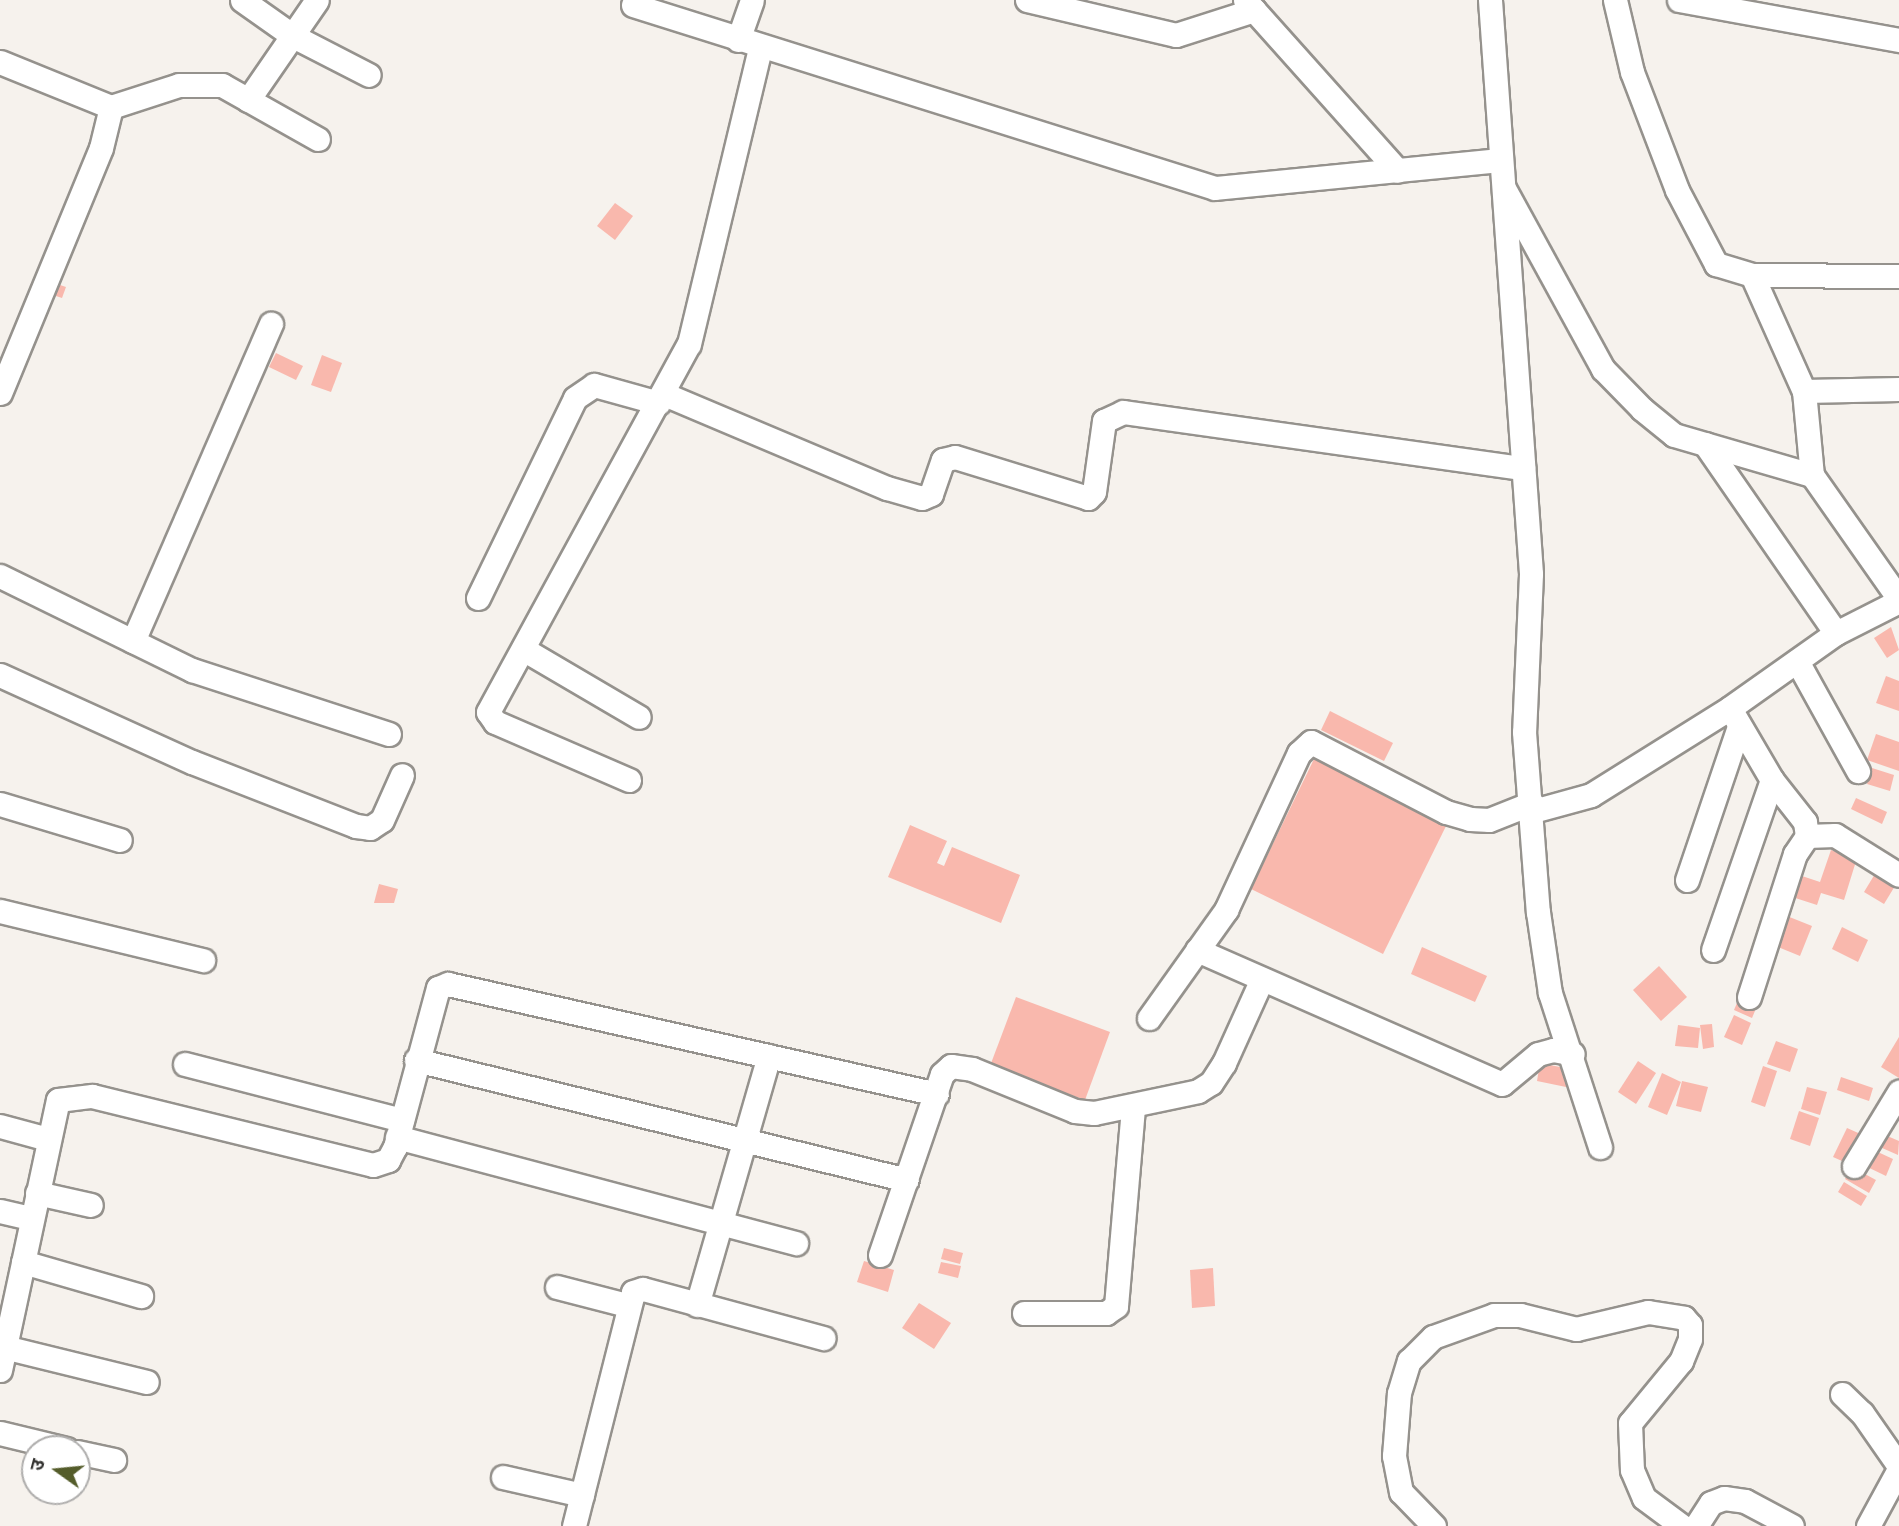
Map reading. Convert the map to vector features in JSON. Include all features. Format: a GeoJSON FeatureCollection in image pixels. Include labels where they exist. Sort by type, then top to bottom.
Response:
{"type":"FeatureCollection","features":[{"type":"Feature","properties":{"kind":"street"},"geometry":{"type":"LineString","coordinates":[[242,0],[293,36],[369,75]]}},
{"type":"Feature","properties":{"kind":"street"},"geometry":{"type":"LineString","coordinates":[[248,100],[317,0]]}},
{"type":"Feature","properties":{"kind":"street"},"geometry":{"type":"LineString","coordinates":[[738,40],[752,0]]}},
{"type":"Feature","properties":{"kind":"street"},"geometry":{"type":"LineString","coordinates":[[1027,0],[1176,35],[1249,5],[1398,171]]}},
{"type":"Feature","properties":{"kind":"street"},"geometry":{"type":"LineString","coordinates":[[1490,0],[1499,172],[1531,574],[1524,732],[1532,807],[1538,912],[1550,993],[1573,1054],[1600,1147]]}},
{"type":"Feature","properties":{"kind":"street"},"geometry":{"type":"LineString","coordinates":[[1615,0],[1632,72],[1678,190],[1716,264],[1752,275],[1899,276]]}},
{"type":"Feature","properties":{"kind":"street"},"geometry":{"type":"LineString","coordinates":[[1679,0],[1899,40]]}},
{"type":"Feature","properties":{"kind":"street"},"geometry":{"type":"LineString","coordinates":[[633,5],[760,48],[1215,188],[1398,171],[1499,172]]}},
{"type":"Feature","properties":{"kind":"street"},"geometry":{"type":"LineString","coordinates":[[629,780],[490,719],[488,712],[662,399],[696,324],[760,48]]}},
{"type":"Feature","properties":{"kind":"street"},"geometry":{"type":"LineString","coordinates":[[0,62],[111,107],[199,82],[222,85],[318,139]]}},
{"type":"Feature","properties":{"kind":"street"},"geometry":{"type":"LineString","coordinates":[[0,393],[101,148],[111,107]]}},
{"type":"Feature","properties":{"kind":"street"},"geometry":{"type":"LineString","coordinates":[[1499,172],[1603,369],[1674,435],[1812,475]]}},
{"type":"Feature","properties":{"kind":"street"},"geometry":{"type":"LineString","coordinates":[[1149,1018],[1226,910],[1299,753],[1311,743],[1446,812],[1470,819],[1489,820],[1532,807],[1591,795],[1735,717],[1797,661],[1836,633],[1899,600],[1812,475],[1804,391],[1752,275]]}},
{"type":"Feature","properties":{"kind":"street"},"geometry":{"type":"LineString","coordinates":[[133,641],[271,324]]}},
{"type":"Feature","properties":{"kind":"street"},"geometry":{"type":"LineString","coordinates":[[478,598],[575,398],[594,385],[662,399],[887,488],[922,498],[931,494],[943,460],[955,457],[1088,498],[1094,492],[1104,421],[1123,412],[1523,468]]}},
{"type":"Feature","properties":{"kind":"street"},"geometry":{"type":"LineString","coordinates":[[1804,391],[1899,389]]}},
{"type":"Feature","properties":{"kind":"street"},"geometry":{"type":"LineString","coordinates":[[1705,444],[1836,633]]}},
{"type":"Feature","properties":{"kind":"street"},"geometry":{"type":"LineString","coordinates":[[0,576],[192,670],[389,734]]}},
{"type":"Feature","properties":{"kind":"street"},"geometry":{"type":"LineString","coordinates":[[523,649],[639,717]]}},
{"type":"Feature","properties":{"kind":"street"},"geometry":{"type":"LineString","coordinates":[[1797,661],[1858,771]]}},
{"type":"Feature","properties":{"kind":"street"},"geometry":{"type":"LineString","coordinates":[[0,675],[191,762],[356,826],[370,828],[382,820],[402,775]]}},
{"type":"Feature","properties":{"kind":"street"},"geometry":{"type":"LineString","coordinates":[[1735,717],[1772,780],[1805,822],[1807,836],[1795,854],[1749,997]]}},
{"type":"Feature","properties":{"kind":"street"},"geometry":{"type":"LineString","coordinates":[[1687,880],[1735,717]]}},
{"type":"Feature","properties":{"kind":"street"},"geometry":{"type":"LineString","coordinates":[[1713,950],[1772,780]]}},
{"type":"Feature","properties":{"kind":"street"},"geometry":{"type":"LineString","coordinates":[[0,804],[120,840]]}},
{"type":"Feature","properties":{"kind":"street"},"geometry":{"type":"LineString","coordinates":[[1807,836],[1835,835],[1899,875]]}},
{"type":"Feature","properties":{"kind":"street"},"geometry":{"type":"LineString","coordinates":[[0,911],[203,960]]}},
{"type":"Feature","properties":{"kind":"street"},"geometry":{"type":"LineString","coordinates":[[1197,950],[1502,1084],[1538,1054],[1573,1054]]}},
{"type":"Feature","properties":{"kind":"street"},"geometry":{"type":"LineString","coordinates":[[880,1255],[942,1074],[951,1066],[972,1069],[1075,1111],[1109,1114],[1198,1091],[1211,1083],[1262,979]]}},
{"type":"Feature","properties":{"kind":"street"},"geometry":{"type":"LineString","coordinates":[[0,1370],[14,1273],[32,1219],[58,1100],[74,1095],[373,1165],[388,1160],[438,988],[448,984],[937,1094]]}},
{"type":"Feature","properties":{"kind":"street"},"geometry":{"type":"LineString","coordinates":[[697,1305],[769,1056]]}},
{"type":"Feature","properties":{"kind":"street"},"geometry":{"type":"LineString","coordinates":[[416,1060],[907,1180]]}},
{"type":"Feature","properties":{"kind":"street"},"geometry":{"type":"LineString","coordinates":[[185,1064],[720,1223],[796,1243]]}},
{"type":"Feature","properties":{"kind":"street"},"geometry":{"type":"LineString","coordinates":[[1854,1166],[1899,1092]]}},
{"type":"Feature","properties":{"kind":"street"},"geometry":{"type":"LineString","coordinates":[[1024,1313],[1106,1313],[1116,1306],[1133,1108]]}},
{"type":"Feature","properties":{"kind":"street"},"geometry":{"type":"LineString","coordinates":[[0,1126],[48,1139]]}},
{"type":"Feature","properties":{"kind":"street"},"geometry":{"type":"LineString","coordinates":[[37,1193],[91,1205]]}},
{"type":"Feature","properties":{"kind":"street"},"geometry":{"type":"LineString","coordinates":[[0,1211],[32,1219]]}},
{"type":"Feature","properties":{"kind":"street"},"geometry":{"type":"LineString","coordinates":[[14,1273],[141,1296]]}},
{"type":"Feature","properties":{"kind":"street"},"geometry":{"type":"LineString","coordinates":[[557,1287],[627,1305]]}},
{"type":"Feature","properties":{"kind":"street"},"geometry":{"type":"LineString","coordinates":[[574,1526],[627,1305],[634,1292],[643,1289],[824,1339]]}},
{"type":"Feature","properties":{"kind":"street"},"geometry":{"type":"LineString","coordinates":[[1434,1526],[1401,1492],[1394,1456],[1399,1393],[1409,1361],[1433,1337],[1494,1315],[1520,1315],[1576,1329],[1648,1312],[1684,1318],[1690,1325],[1690,1339],[1681,1361],[1630,1423],[1632,1470],[1644,1498],[1682,1526]]}},
{"type":"Feature","properties":{"kind":"street"},"geometry":{"type":"LineString","coordinates":[[3,1347],[147,1382]]}},
{"type":"Feature","properties":{"kind":"street"},"geometry":{"type":"LineString","coordinates":[[1842,1394],[1862,1413],[1899,1467],[1868,1526]]}},
{"type":"Feature","properties":{"kind":"street"},"geometry":{"type":"LineString","coordinates":[[0,1433],[21,1438]]}},
{"type":"Feature","properties":{"kind":"street"},"geometry":{"type":"LineString","coordinates":[[91,1455],[114,1461]]}},
{"type":"Feature","properties":{"kind":"street"},"geometry":{"type":"LineString","coordinates":[[503,1477],[582,1495]]}},
{"type":"Feature","properties":{"kind":"street"},"geometry":{"type":"LineString","coordinates":[[1696,1526],[1711,1503],[1724,1498],[1745,1501],[1792,1526]]}},
{"type":"Feature","properties":{"kind":"building"},"geometry":{"type":"Polygon","coordinates":[[[615,203],[633,216],[615,240],[597,226],[615,203]]]}},
{"type":"Feature","properties":{"kind":"building"},"geometry":{"type":"Polygon","coordinates":[[[57,284],[66,287],[62,298],[53,295],[57,284]]]}},
{"type":"Feature","properties":{"kind":"building"},"geometry":{"type":"Polygon","coordinates":[[[276,353],[303,366],[296,380],[269,367],[276,353]]]}},
{"type":"Feature","properties":{"kind":"building"},"geometry":{"type":"Polygon","coordinates":[[[322,355],[342,363],[331,392],[311,385],[322,355]]]}},
{"type":"Feature","properties":{"kind":"building"},"geometry":{"type":"Polygon","coordinates":[[[1891,627],[1899,650],[1887,658],[1874,638],[1891,627]]]}},
{"type":"Feature","properties":{"kind":"building"},"geometry":{"type":"Polygon","coordinates":[[[1886,676],[1899,681],[1899,711],[1876,703],[1886,676]]]}},
{"type":"Feature","properties":{"kind":"building"},"geometry":{"type":"Polygon","coordinates":[[[1330,711],[1393,743],[1384,761],[1321,730],[1330,711]]]}},
{"type":"Feature","properties":{"kind":"building"},"geometry":{"type":"Polygon","coordinates":[[[1876,734],[1899,742],[1899,771],[1867,760],[1876,734]]]}},
{"type":"Feature","properties":{"kind":"building"},"geometry":{"type":"Polygon","coordinates":[[[1315,757],[1448,822],[1383,954],[1251,889],[1315,757]]]}},
{"type":"Feature","properties":{"kind":"building"},"geometry":{"type":"Polygon","coordinates":[[[1872,768],[1894,775],[1890,791],[1867,784],[1872,768]]]}},
{"type":"Feature","properties":{"kind":"building"},"geometry":{"type":"Polygon","coordinates":[[[1856,798],[1887,812],[1882,824],[1851,809],[1856,798]]]}},
{"type":"Feature","properties":{"kind":"building"},"geometry":{"type":"Polygon","coordinates":[[[910,825],[947,841],[937,863],[944,866],[952,847],[1020,875],[1001,923],[888,877],[910,825]]]}},
{"type":"Feature","properties":{"kind":"building"},"geometry":{"type":"Polygon","coordinates":[[[1831,850],[1857,858],[1844,900],[1821,893],[1817,905],[1786,895],[1793,873],[1820,882],[1831,850]]]}},
{"type":"Feature","properties":{"kind":"building"},"geometry":{"type":"Polygon","coordinates":[[[1878,869],[1898,881],[1884,904],[1864,892],[1878,869]]]}},
{"type":"Feature","properties":{"kind":"building"},"geometry":{"type":"Polygon","coordinates":[[[379,884],[398,889],[394,903],[374,903],[379,884]]]}},
{"type":"Feature","properties":{"kind":"building"},"geometry":{"type":"Polygon","coordinates":[[[1782,914],[1812,926],[1800,956],[1771,944],[1782,914]]]}},
{"type":"Feature","properties":{"kind":"building"},"geometry":{"type":"Polygon","coordinates":[[[1842,927],[1868,940],[1858,962],[1832,949],[1842,927]]]}},
{"type":"Feature","properties":{"kind":"building"},"geometry":{"type":"Polygon","coordinates":[[[1422,947],[1487,976],[1475,1002],[1411,974],[1422,947]]]}},
{"type":"Feature","properties":{"kind":"building"},"geometry":{"type":"Polygon","coordinates":[[[1659,966],[1687,997],[1661,1021],[1633,990],[1659,966]]]}},
{"type":"Feature","properties":{"kind":"building"},"geometry":{"type":"Polygon","coordinates":[[[1016,997],[1110,1032],[1085,1100],[990,1066],[1016,997]]]}},
{"type":"Feature","properties":{"kind":"building"},"geometry":{"type":"Polygon","coordinates":[[[1739,998],[1757,1006],[1752,1018],[1734,1010],[1739,998]]]}},
{"type":"Feature","properties":{"kind":"building"},"geometry":{"type":"Polygon","coordinates":[[[1734,1015],[1751,1023],[1742,1045],[1724,1037],[1734,1015]]]}},
{"type":"Feature","properties":{"kind":"building"},"geometry":{"type":"Polygon","coordinates":[[[1712,1024],[1714,1047],[1703,1049],[1700,1025],[1712,1024]]]}},
{"type":"Feature","properties":{"kind":"building"},"geometry":{"type":"Polygon","coordinates":[[[1678,1025],[1700,1028],[1698,1048],[1675,1046],[1678,1025]]]}},
{"type":"Feature","properties":{"kind":"building"},"geometry":{"type":"Polygon","coordinates":[[[1899,1037],[1899,1078],[1881,1067],[1899,1037]]]}},
{"type":"Feature","properties":{"kind":"building"},"geometry":{"type":"Polygon","coordinates":[[[1776,1041],[1798,1049],[1790,1072],[1767,1064],[1776,1041]]]}},
{"type":"Feature","properties":{"kind":"building"},"geometry":{"type":"Polygon","coordinates":[[[1638,1061],[1656,1073],[1636,1104],[1618,1092],[1638,1061]]]}},
{"type":"Feature","properties":{"kind":"building"},"geometry":{"type":"Polygon","coordinates":[[[1540,1063],[1570,1069],[1566,1087],[1537,1081],[1540,1063]]]}},
{"type":"Feature","properties":{"kind":"building"},"geometry":{"type":"Polygon","coordinates":[[[1763,1066],[1777,1071],[1765,1107],[1751,1102],[1763,1066]]]}},
{"type":"Feature","properties":{"kind":"building"},"geometry":{"type":"Polygon","coordinates":[[[1662,1073],[1681,1082],[1667,1115],[1648,1107],[1662,1073]]]}},
{"type":"Feature","properties":{"kind":"building"},"geometry":{"type":"Polygon","coordinates":[[[1841,1077],[1873,1088],[1869,1101],[1837,1090],[1841,1077]]]}},
{"type":"Feature","properties":{"kind":"building"},"geometry":{"type":"Polygon","coordinates":[[[1682,1081],[1708,1087],[1701,1112],[1676,1106],[1682,1081]]]}},
{"type":"Feature","properties":{"kind":"building"},"geometry":{"type":"Polygon","coordinates":[[[1807,1087],[1827,1092],[1820,1115],[1801,1109],[1807,1087]]]}},
{"type":"Feature","properties":{"kind":"building"},"geometry":{"type":"Polygon","coordinates":[[[1799,1111],[1819,1118],[1810,1146],[1790,1139],[1799,1111]]]}},
{"type":"Feature","properties":{"kind":"building"},"geometry":{"type":"Polygon","coordinates":[[[1847,1128],[1865,1136],[1851,1165],[1833,1157],[1847,1128]]]}},
{"type":"Feature","properties":{"kind":"building"},"geometry":{"type":"Polygon","coordinates":[[[1878,1132],[1899,1141],[1898,1155],[1873,1144],[1878,1132]]]}},
{"type":"Feature","properties":{"kind":"building"},"geometry":{"type":"Polygon","coordinates":[[[1867,1147],[1893,1159],[1886,1176],[1859,1163],[1867,1147]]]}},
{"type":"Feature","properties":{"kind":"building"},"geometry":{"type":"Polygon","coordinates":[[[1852,1167],[1876,1180],[1869,1193],[1845,1179],[1852,1167]]]}},
{"type":"Feature","properties":{"kind":"building"},"geometry":{"type":"Polygon","coordinates":[[[1844,1182],[1867,1196],[1861,1206],[1838,1192],[1844,1182]]]}},
{"type":"Feature","properties":{"kind":"building"},"geometry":{"type":"Polygon","coordinates":[[[944,1248],[963,1253],[960,1264],[941,1259],[944,1248]]]}},
{"type":"Feature","properties":{"kind":"building"},"geometry":{"type":"Polygon","coordinates":[[[864,1261],[894,1270],[888,1292],[857,1282],[864,1261]]]}},
{"type":"Feature","properties":{"kind":"building"},"geometry":{"type":"Polygon","coordinates":[[[941,1262],[961,1266],[958,1278],[938,1273],[941,1262]]]}},
{"type":"Feature","properties":{"kind":"building"},"geometry":{"type":"Polygon","coordinates":[[[1213,1268],[1215,1306],[1192,1308],[1190,1270],[1213,1268]]]}},
{"type":"Feature","properties":{"kind":"building"},"geometry":{"type":"Polygon","coordinates":[[[919,1303],[951,1323],[934,1349],[902,1328],[919,1303]]]}}]}
